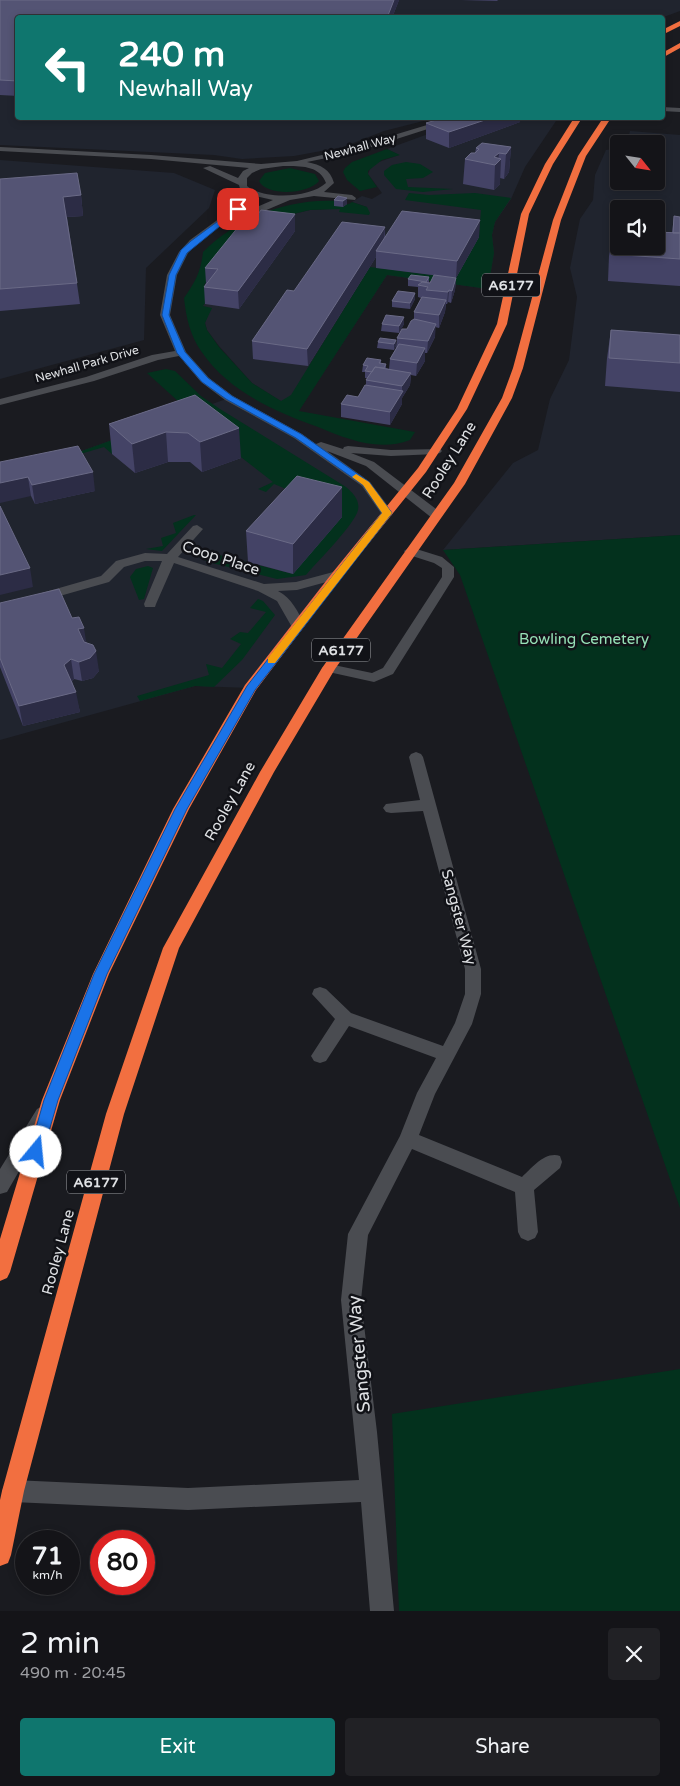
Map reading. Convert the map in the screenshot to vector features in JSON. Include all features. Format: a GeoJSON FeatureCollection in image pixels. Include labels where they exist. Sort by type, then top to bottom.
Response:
{"type":"FeatureCollection","features":[{"type":"Feature","properties":{"kind":"highway"},"geometry":{"type":"LineString","coordinates":[[665,31],[680,23]]}},
{"type":"Feature","properties":{"kind":"highway"},"geometry":{"type":"LineString","coordinates":[[665,54],[680,45]]}},
{"type":"Feature","properties":{"kind":"highway","name":"Rooley Lane"},"geometry":{"type":"LineString","coordinates":[[0,1272],[51,1100],[101,974],[181,809],[250,688],[337,575],[436,452],[470,393],[502,324],[526,214],[531,200],[554,153],[577,120]]}},
{"type":"Feature","properties":{"kind":"highway","name":"Rooley Lane"},"geometry":{"type":"LineString","coordinates":[[0,1555],[13,1491],[115,1114],[171,948],[267,772],[329,668],[459,484],[507,398],[518,368],[557,220],[582,156],[606,120]]}},
{"type":"Feature","properties":{"kind":"street"},"geometry":{"type":"LineString","coordinates":[[665,109],[680,110]]}},
{"type":"Feature","properties":{"kind":"street","name":"Newhall Way"},"geometry":{"type":"LineString","coordinates":[[180,159],[262,166],[290,163],[353,150],[433,126],[331,166],[290,163]]}},
{"type":"Feature","properties":{"kind":"street"},"geometry":{"type":"LineString","coordinates":[[0,149],[180,159],[220,172],[254,193],[268,197],[287,198],[316,194],[352,198],[330,183]]}},
{"type":"Feature","properties":{"kind":"street"},"geometry":{"type":"LineString","coordinates":[[262,166],[246,174],[242,184],[247,199],[238,209],[193,242],[184,252],[172,275],[166,315],[181,353],[205,380],[229,398],[298,436],[366,484],[387,513]]}},
{"type":"Feature","properties":{"kind":"street","name":"Newhall Way"},"geometry":{"type":"LineString","coordinates":[[316,194],[326,189],[330,183],[331,166]]}},
{"type":"Feature","properties":{"kind":"street"},"geometry":{"type":"LineString","coordinates":[[193,242],[251,212],[287,198]]}},
{"type":"Feature","properties":{"kind":"street","name":"Newhall Park Drive"},"geometry":{"type":"LineString","coordinates":[[0,402],[90,379],[156,357],[181,353]]}},
{"type":"Feature","properties":{"kind":"street"},"geometry":{"type":"LineString","coordinates":[[298,436],[355,451],[391,453],[436,452]]}},
{"type":"Feature","properties":{"kind":"street"},"geometry":{"type":"LineString","coordinates":[[298,436],[370,464],[407,490],[436,515]]}},
{"type":"Feature","properties":{"kind":"street","name":"Coop Place"},"geometry":{"type":"LineString","coordinates":[[150,604],[170,558],[197,529]]}},
{"type":"Feature","properties":{"kind":"street"},"geometry":{"type":"LineString","coordinates":[[329,668],[374,678],[388,671],[448,577],[448,567],[438,560],[410,551]]}},
{"type":"Feature","properties":{"kind":"street","name":"Coop Place"},"geometry":{"type":"LineString","coordinates":[[0,609],[105,578],[120,564],[145,557],[170,558],[263,588],[282,598],[298,626]]}},
{"type":"Feature","properties":{"kind":"street","name":"Coop Place"},"geometry":{"type":"LineString","coordinates":[[263,588],[296,586],[337,575]]}},
{"type":"Feature","properties":{"kind":"street","name":"Sangster Way"},"geometry":{"type":"LineString","coordinates":[[382,1611],[351,1300],[358,1234],[408,1139],[426,1093],[463,1024],[473,994],[473,970],[416,757]]}},
{"type":"Feature","properties":{"kind":"street"},"geometry":{"type":"LineString","coordinates":[[391,808],[429,805]]}},
{"type":"Feature","properties":{"kind":"street"},"geometry":{"type":"LineString","coordinates":[[320,994],[345,1018],[446,1054]]}},
{"type":"Feature","properties":{"kind":"street"},"geometry":{"type":"LineString","coordinates":[[320,1056],[345,1018]]}},
{"type":"Feature","properties":{"kind":"street"},"geometry":{"type":"LineString","coordinates":[[0,1186],[51,1100]]}},
{"type":"Feature","properties":{"kind":"street"},"geometry":{"type":"LineString","coordinates":[[408,1139],[524,1187]]}},
{"type":"Feature","properties":{"kind":"street"},"geometry":{"type":"LineString","coordinates":[[524,1187],[554,1162]]}},
{"type":"Feature","properties":{"kind":"street"},"geometry":{"type":"LineString","coordinates":[[524,1187],[528,1232]]}},
{"type":"Feature","properties":{"kind":"street"},"geometry":{"type":"LineString","coordinates":[[13,1491],[188,1499],[371,1490]]}},
{"type":"Feature","properties":{"kind":"shaded area"},"geometry":{"type":"Polygon","coordinates":[[[0,0],[680,0],[680,11],[665,17],[665,15],[15,15],[15,120],[427,120],[384,131],[343,147],[294,156],[242,159],[214,155],[0,145],[0,0]]]}},
{"type":"Feature","properties":{"kind":"shaded area"},"geometry":{"type":"Polygon","coordinates":[[[467,120],[557,120],[525,167],[511,199],[495,222],[492,235],[494,253],[488,289],[387,275],[298,412],[252,383],[207,330],[205,323],[208,314],[202,306],[214,288],[204,286],[246,231],[289,215],[310,210],[367,207],[352,202],[362,196],[372,199],[382,193],[368,174],[371,167],[376,163],[399,155],[387,149],[467,120]]]}},
{"type":"Feature","properties":{"kind":"shaded area"},"geometry":{"type":"Polygon","coordinates":[[[630,131],[680,135],[680,535],[443,550],[513,463],[538,450],[550,399],[569,360],[577,297],[570,268],[580,219],[593,200],[595,175],[606,150],[610,149],[610,190],[665,190],[665,135],[629,135],[630,131]]]}},
{"type":"Feature","properties":{"kind":"shaded area"},"geometry":{"type":"Polygon","coordinates":[[[0,160],[174,173],[215,190],[209,208],[146,268],[144,340],[0,379],[0,160]]]}},
{"type":"Feature","properties":{"kind":"shaded area"},"geometry":{"type":"Polygon","coordinates":[[[229,398],[298,436],[366,484],[387,513],[250,688],[195,686],[0,740],[0,474],[65,457],[229,398]]]}},
{"type":"Feature","properties":{"kind":"green space"},"geometry":{"type":"Polygon","coordinates":[[[387,149],[400,155],[382,160],[368,171],[377,187],[360,191],[347,180],[343,172],[352,162],[387,149]]]}},
{"type":"Feature","properties":{"kind":"green space"},"geometry":{"type":"Polygon","coordinates":[[[406,162],[420,164],[433,172],[423,178],[406,179],[408,187],[453,189],[423,192],[396,189],[384,175],[384,171],[392,165],[406,162]]]}},
{"type":"Feature","properties":{"kind":"green space"},"geometry":{"type":"Polygon","coordinates":[[[290,168],[315,174],[319,181],[307,189],[288,192],[270,190],[259,181],[265,173],[290,168]]]}},
{"type":"Feature","properties":{"kind":"green space"},"geometry":{"type":"Polygon","coordinates":[[[409,193],[429,195],[475,193],[511,198],[495,222],[492,235],[494,253],[488,289],[387,275],[299,411],[415,432],[410,440],[386,445],[351,440],[340,436],[269,407],[239,389],[212,365],[201,351],[191,332],[184,298],[197,276],[203,252],[231,229],[264,213],[300,203],[337,201],[335,205],[352,202],[367,207],[370,213],[369,215],[339,212],[340,209],[310,210],[289,215],[246,231],[204,285],[215,288],[203,306],[212,308],[205,323],[207,330],[219,347],[252,383],[281,401],[291,395],[370,267],[456,278],[479,237],[481,210],[405,200],[409,193]]]}},
{"type":"Feature","properties":{"kind":"green space"},"geometry":{"type":"Polygon","coordinates":[[[166,369],[175,371],[201,396],[346,487],[355,497],[358,503],[358,510],[350,524],[306,575],[277,579],[208,562],[197,556],[200,550],[293,574],[306,497],[274,484],[266,492],[258,489],[273,482],[198,424],[112,454],[104,447],[77,455],[76,453],[190,412],[147,373],[166,369]]]}},
{"type":"Feature","properties":{"kind":"green space"},"geometry":{"type":"Polygon","coordinates":[[[196,515],[162,551],[146,549],[163,546],[161,538],[176,533],[173,523],[196,515]]]}},
{"type":"Feature","properties":{"kind":"green space","name":"Bowling Cemetery"},"geometry":{"type":"Polygon","coordinates":[[[680,535],[680,1208],[460,575],[443,550],[680,535]]]}},
{"type":"Feature","properties":{"kind":"green space"},"geometry":{"type":"Polygon","coordinates":[[[148,566],[153,568],[144,599],[139,600],[130,577],[136,569],[148,566]]]}},
{"type":"Feature","properties":{"kind":"green space"},"geometry":{"type":"Polygon","coordinates":[[[258,599],[263,601],[275,615],[242,660],[214,687],[195,686],[140,701],[137,696],[209,675],[206,664],[222,668],[241,644],[230,639],[240,632],[248,633],[266,612],[250,608],[258,599]]]}},
{"type":"Feature","properties":{"kind":"green space"},"geometry":{"type":"Polygon","coordinates":[[[680,1369],[680,1611],[399,1611],[392,1414],[680,1369]]]}},
{"type":"Feature","properties":{"kind":"building"},"geometry":{"type":"Polygon","coordinates":[[[0,0],[394,0],[388,15],[15,15],[15,81],[0,80],[0,0]]]}},
{"type":"Feature","properties":{"kind":"building"},"geometry":{"type":"Polygon","coordinates":[[[436,120],[485,120],[449,132],[426,123],[436,120]]]}},
{"type":"Feature","properties":{"kind":"building"},"geometry":{"type":"Polygon","coordinates":[[[482,143],[511,147],[506,154],[499,153],[494,157],[501,159],[495,165],[465,159],[471,153],[475,153],[479,149],[476,148],[482,143]]]}},
{"type":"Feature","properties":{"kind":"building"},"geometry":{"type":"Polygon","coordinates":[[[77,173],[81,195],[63,197],[77,283],[0,289],[0,179],[77,173]]]}},
{"type":"Feature","properties":{"kind":"building"},"geometry":{"type":"Polygon","coordinates":[[[338,196],[347,198],[343,201],[334,200],[338,196]]]}},
{"type":"Feature","properties":{"kind":"building"},"geometry":{"type":"Polygon","coordinates":[[[261,210],[295,214],[238,291],[204,287],[218,269],[205,268],[247,216],[256,217],[261,210]]]}},
{"type":"Feature","properties":{"kind":"building"},"geometry":{"type":"Polygon","coordinates":[[[402,211],[480,220],[457,261],[376,251],[402,211]]]}},
{"type":"Feature","properties":{"kind":"building"},"geometry":{"type":"Polygon","coordinates":[[[674,216],[680,217],[680,233],[673,233],[674,216]]]}},
{"type":"Feature","properties":{"kind":"building"},"geometry":{"type":"Polygon","coordinates":[[[342,222],[385,227],[307,349],[252,341],[287,290],[294,291],[342,222]]]}},
{"type":"Feature","properties":{"kind":"building"},"geometry":{"type":"Polygon","coordinates":[[[665,232],[680,233],[680,259],[625,255],[665,255],[665,232]]]}},
{"type":"Feature","properties":{"kind":"building"},"geometry":{"type":"Polygon","coordinates":[[[411,275],[429,277],[426,282],[408,279],[411,275]]]}},
{"type":"Feature","properties":{"kind":"building"},"geometry":{"type":"Polygon","coordinates":[[[434,275],[456,278],[452,291],[426,290],[428,287],[418,285],[422,282],[430,283],[434,275]]]}},
{"type":"Feature","properties":{"kind":"building"},"geometry":{"type":"Polygon","coordinates":[[[398,291],[415,293],[410,303],[392,301],[398,291]]]}},
{"type":"Feature","properties":{"kind":"building"},"geometry":{"type":"Polygon","coordinates":[[[422,297],[446,300],[439,315],[414,312],[422,297]]]}},
{"type":"Feature","properties":{"kind":"building"},"geometry":{"type":"Polygon","coordinates":[[[386,315],[404,317],[399,326],[382,324],[386,315]]]}},
{"type":"Feature","properties":{"kind":"building"},"geometry":{"type":"Polygon","coordinates":[[[414,319],[436,324],[428,341],[397,338],[402,329],[407,329],[414,319]]]}},
{"type":"Feature","properties":{"kind":"building"},"geometry":{"type":"Polygon","coordinates":[[[611,330],[680,335],[680,363],[609,358],[611,330]]]}},
{"type":"Feature","properties":{"kind":"building"},"geometry":{"type":"Polygon","coordinates":[[[380,338],[396,340],[394,344],[378,342],[380,338]]]}},
{"type":"Feature","properties":{"kind":"building"},"geometry":{"type":"Polygon","coordinates":[[[399,344],[425,348],[417,363],[390,359],[399,344]]]}},
{"type":"Feature","properties":{"kind":"building"},"geometry":{"type":"Polygon","coordinates":[[[367,358],[381,360],[379,363],[386,364],[384,368],[375,367],[372,372],[365,371],[368,366],[363,365],[367,358]]]}},
{"type":"Feature","properties":{"kind":"building"},"geometry":{"type":"Polygon","coordinates":[[[375,367],[411,373],[402,386],[366,380],[375,367]]]}},
{"type":"Feature","properties":{"kind":"building"},"geometry":{"type":"Polygon","coordinates":[[[365,385],[403,391],[390,412],[341,404],[347,395],[358,397],[365,385]]]}},
{"type":"Feature","properties":{"kind":"building"},"geometry":{"type":"Polygon","coordinates":[[[195,395],[239,428],[200,442],[188,433],[166,432],[132,444],[109,424],[195,395]]]}},
{"type":"Feature","properties":{"kind":"building"},"geometry":{"type":"Polygon","coordinates":[[[78,446],[93,472],[32,485],[28,477],[0,483],[0,462],[78,446]]]}},
{"type":"Feature","properties":{"kind":"building"},"geometry":{"type":"Polygon","coordinates":[[[297,476],[342,487],[293,544],[246,531],[297,476]]]}},
{"type":"Feature","properties":{"kind":"building"},"geometry":{"type":"Polygon","coordinates":[[[0,506],[30,568],[0,575],[0,506]]]}},
{"type":"Feature","properties":{"kind":"building"},"geometry":{"type":"Polygon","coordinates":[[[59,589],[72,618],[79,617],[84,628],[78,629],[84,642],[93,645],[96,651],[90,658],[79,662],[71,659],[64,665],[76,692],[19,706],[0,658],[0,603],[59,589]]]}},
{"type":"Feature","properties":{"kind":"slow traffic"},"geometry":{"type":"LineString","coordinates":[[272,660],[387,513],[366,484],[356,477]]}},
{"type":"Feature","properties":{"kind":"route"},"geometry":{"type":"LineString","coordinates":[[36,1152],[51,1100],[101,974],[181,809],[250,688],[387,513],[366,484],[298,436],[229,398],[205,380],[181,353],[166,315],[172,275],[184,252],[193,242],[238,209]]}}]}
